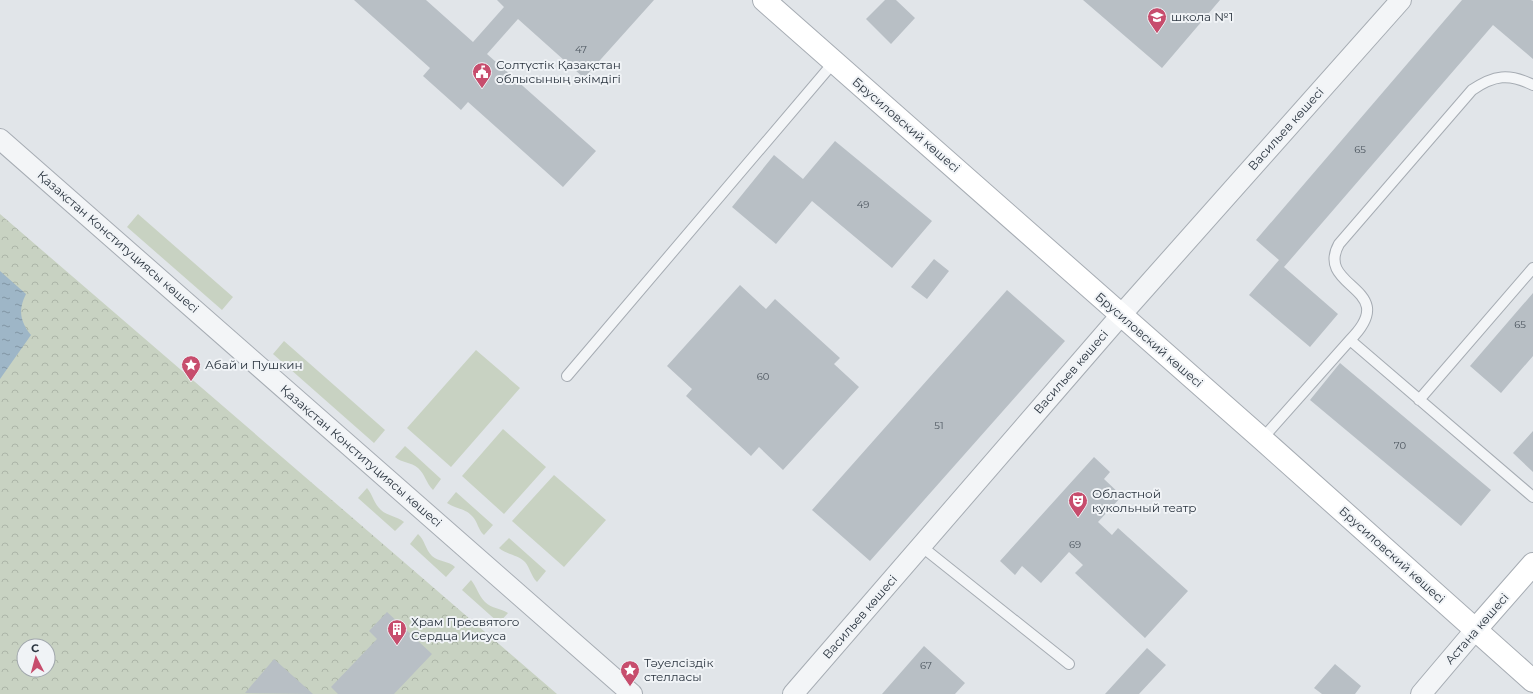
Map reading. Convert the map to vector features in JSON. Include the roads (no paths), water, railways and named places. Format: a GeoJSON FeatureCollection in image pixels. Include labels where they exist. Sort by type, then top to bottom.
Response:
{"type":"FeatureCollection","features":[{"type":"Feature","properties":{"kind":"street","name":"Брусиловский көшесі"},"geometry":{"type":"LineString","coordinates":[[764,0],[1262,439],[1533,681]]}},
{"type":"Feature","properties":{"kind":"street","name":"Васильев көшесі"},"geometry":{"type":"LineString","coordinates":[[793,694],[1121,315],[1401,0]]}},
{"type":"Feature","properties":{"kind":"street","name":"Қазақстан Конституциясы көшесі"},"geometry":{"type":"LineString","coordinates":[[0,139],[632,694]]}},
{"type":"Feature","properties":{"kind":"street","name":"Астана көшесі"},"geometry":{"type":"LineString","coordinates":[[1421,694],[1533,564]]}},
{"type":"Feature","properties":{"kind":"lane"},"geometry":{"type":"LineString","coordinates":[[567,376],[834,62]]}},
{"type":"Feature","properties":{"kind":"lane"},"geometry":{"type":"LineString","coordinates":[[1262,439],[1364,324],[1367,309],[1365,300],[1361,294],[1336,270],[1333,260],[1334,252],[1339,244],[1472,90],[1486,81],[1502,77],[1518,77],[1533,85]]}},
{"type":"Feature","properties":{"kind":"lane"},"geometry":{"type":"LineString","coordinates":[[1419,400],[1533,268]]}},
{"type":"Feature","properties":{"kind":"lane"},"geometry":{"type":"LineString","coordinates":[[1350,340],[1533,497]]}},
{"type":"Feature","properties":{"kind":"lane"},"geometry":{"type":"LineString","coordinates":[[922,546],[1069,664]]}},
{"type":"Feature","properties":{"kind":"water"},"geometry":{"type":"Polygon","coordinates":[[[0,271],[26,294],[23,300],[21,315],[24,325],[31,335],[0,379],[0,271]]]}},
{"type":"Feature","properties":{"kind":"place","name":"школа №1"},"geometry":{"type":"Point","coordinates":[1157,34]}},
{"type":"Feature","properties":{"kind":"place","name":"Солтүстік Қазақстан облысының әкімдігі"},"geometry":{"type":"Point","coordinates":[482,89]}},
{"type":"Feature","properties":{"kind":"place","name":"Абай и Пушкин"},"geometry":{"type":"Point","coordinates":[191,382]}},
{"type":"Feature","properties":{"kind":"place","name":"Областной кукольный театр"},"geometry":{"type":"Point","coordinates":[1078,518]}},
{"type":"Feature","properties":{"kind":"place","name":"Храм Пресвятого Сердца Иисуса"},"geometry":{"type":"Point","coordinates":[397,646]}},
{"type":"Feature","properties":{"kind":"place","name":"Тәуелсіздік стелласы"},"geometry":{"type":"Point","coordinates":[630,687]}}]}
